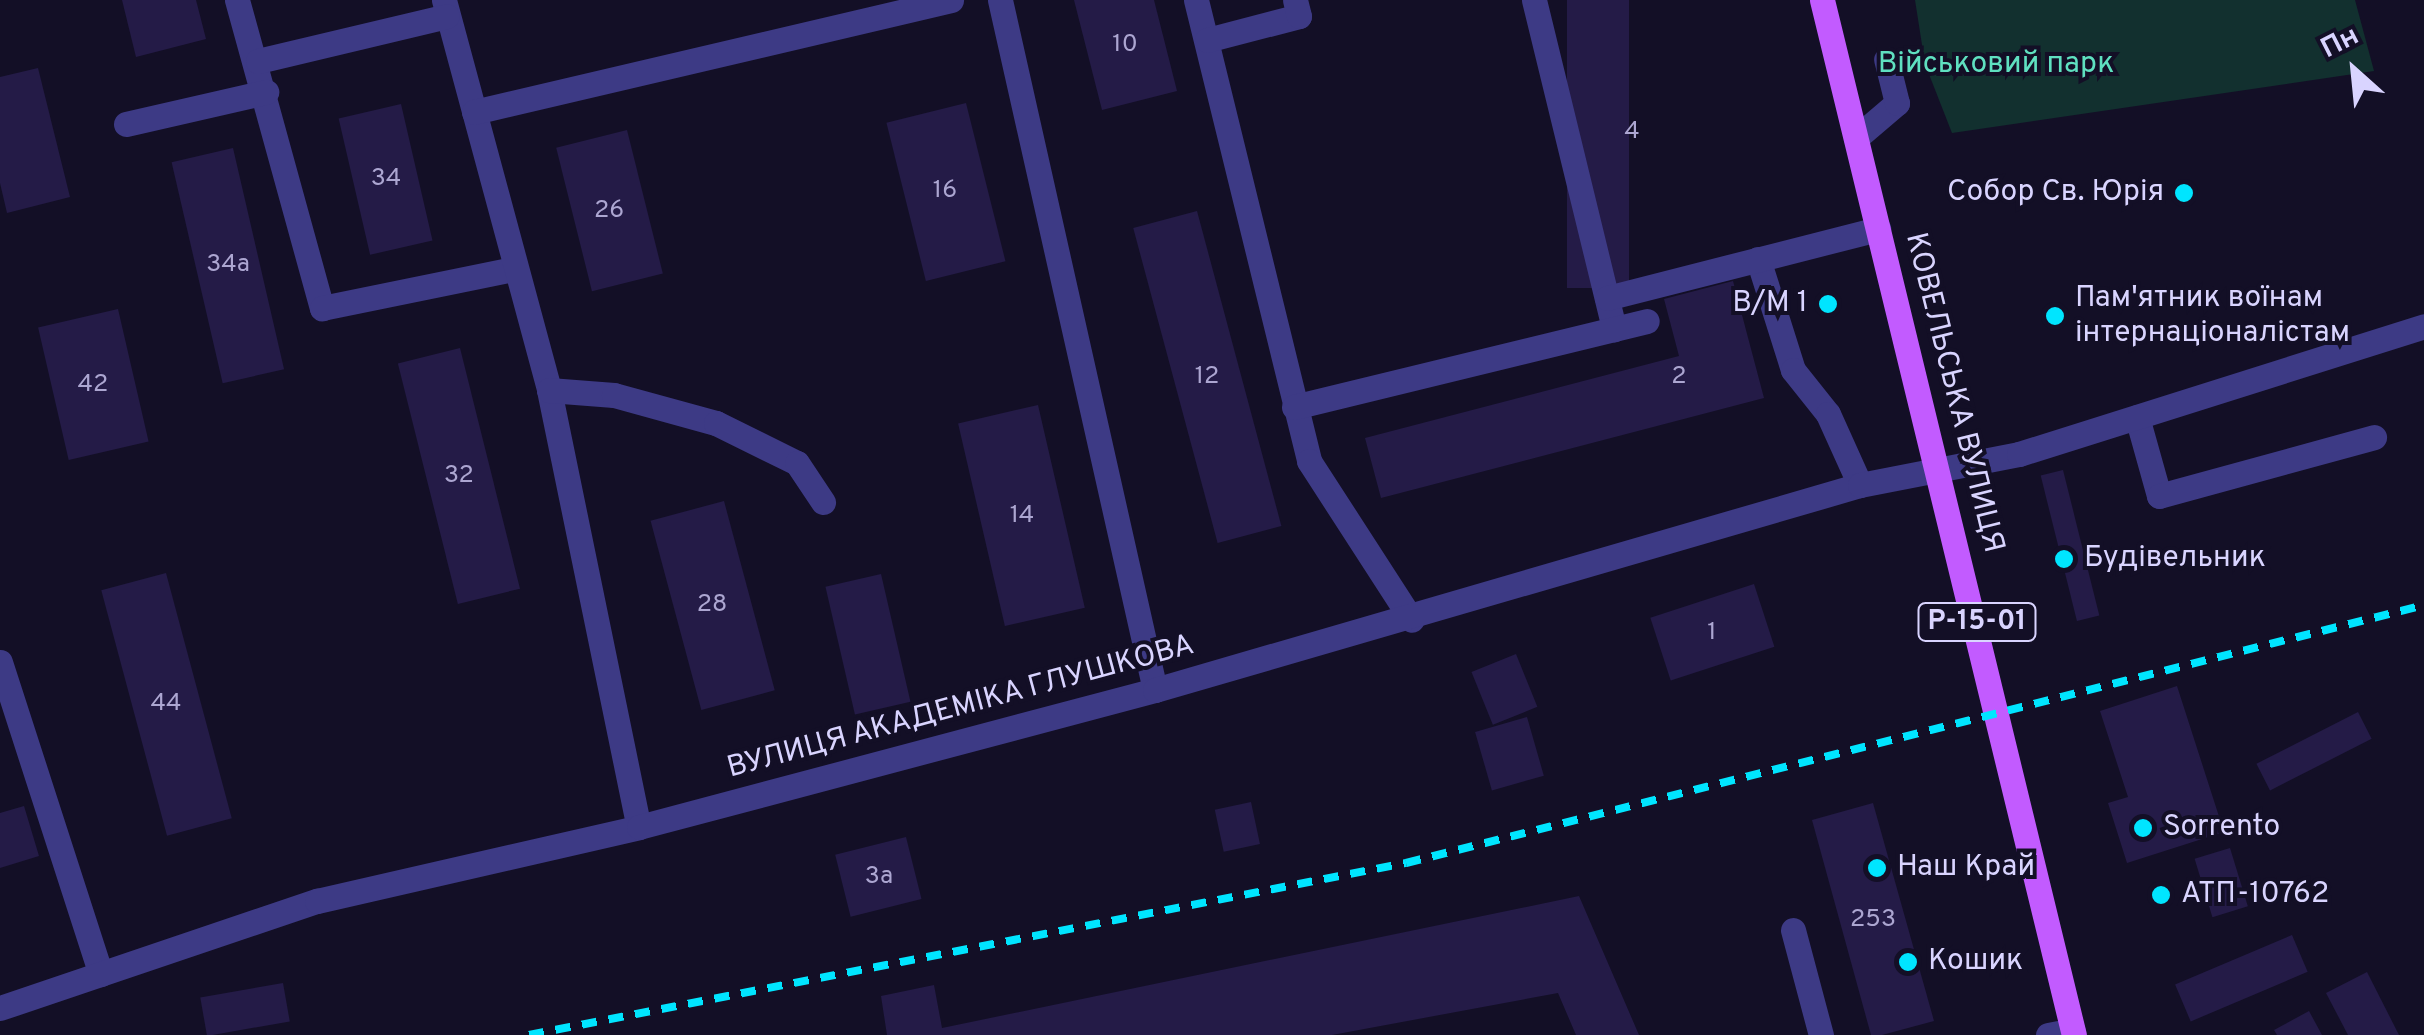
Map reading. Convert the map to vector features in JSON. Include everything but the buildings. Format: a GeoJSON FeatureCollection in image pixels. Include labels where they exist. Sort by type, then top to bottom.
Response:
{"type":"FeatureCollection","features":[{"type":"Feature","properties":{"kind":"main road","name":"КОВЕЛЬСЬКА ВУЛИЦЯ"},"geometry":{"type":"LineString","coordinates":[[1822,0],[2012,772],[2065,1033]]}},
{"type":"Feature","properties":{"kind":"street"},"geometry":{"type":"LineString","coordinates":[[237,0],[258,61],[322,308],[514,269]]}},
{"type":"Feature","properties":{"kind":"street"},"geometry":{"type":"LineString","coordinates":[[474,112],[951,0]]}},
{"type":"Feature","properties":{"kind":"street"},"geometry":{"type":"LineString","coordinates":[[1000,0],[1155,690]]}},
{"type":"Feature","properties":{"kind":"street"},"geometry":{"type":"LineString","coordinates":[[1196,0],[1309,461],[1412,620]]}},
{"type":"Feature","properties":{"kind":"street"},"geometry":{"type":"LineString","coordinates":[[1207,40],[1299,16],[1295,0]]}},
{"type":"Feature","properties":{"kind":"street"},"geometry":{"type":"LineString","coordinates":[[1534,0],[1614,329]]}},
{"type":"Feature","properties":{"kind":"street"},"geometry":{"type":"LineString","coordinates":[[258,61],[446,8],[549,390],[639,827]]}},
{"type":"Feature","properties":{"kind":"street"},"geometry":{"type":"LineString","coordinates":[[1856,138],[1897,103],[1886,59]]}},
{"type":"Feature","properties":{"kind":"street"},"geometry":{"type":"LineString","coordinates":[[126,124],[266,92]]}},
{"type":"Feature","properties":{"kind":"street"},"geometry":{"type":"LineString","coordinates":[[1606,298],[1878,229]]}},
{"type":"Feature","properties":{"kind":"street"},"geometry":{"type":"LineString","coordinates":[[1758,260],[1793,370],[1828,414],[1860,485]]}},
{"type":"Feature","properties":{"kind":"street"},"geometry":{"type":"LineString","coordinates":[[1294,407],[1647,322]]}},
{"type":"Feature","properties":{"kind":"street","name":"ВУЛИЦЯ АКАДЕМІКА ГЛУШКОВА"},"geometry":{"type":"LineString","coordinates":[[0,1008],[317,901],[639,827],[1412,620],[1860,485],[1940,472],[2137,417],[2424,326]]}},
{"type":"Feature","properties":{"kind":"street"},"geometry":{"type":"LineString","coordinates":[[549,390],[614,395],[716,423],[797,463],[823,502]]}},
{"type":"Feature","properties":{"kind":"street"},"geometry":{"type":"LineString","coordinates":[[2137,417],[2159,496],[2374,436]]}},
{"type":"Feature","properties":{"kind":"street"},"geometry":{"type":"LineString","coordinates":[[0,662],[101,974]]}},
{"type":"Feature","properties":{"kind":"street"},"geometry":{"type":"LineString","coordinates":[[1793,930],[1821,1035]]}},
{"type":"Feature","properties":{"kind":"green space","name":"Військовий парк"},"geometry":{"type":"Polygon","coordinates":[[[1915,0],[2355,0],[2374,71],[1952,133],[1925,64],[1915,0]]]}},
{"type":"Feature","properties":{"kind":"railway"},"geometry":{"type":"LineString","coordinates":[[529,1035],[1406,863],[2424,605]]}},
{"type":"Feature","properties":{"kind":"place","name":"Собор Св. Юрія"},"geometry":{"type":"Point","coordinates":[2184,193]}},
{"type":"Feature","properties":{"kind":"place","name":"В/М 1"},"geometry":{"type":"Point","coordinates":[1828,304]}},
{"type":"Feature","properties":{"kind":"place","name":"Пам'ятник воїнам інтернаціоналістам"},"geometry":{"type":"Point","coordinates":[2055,316]}},
{"type":"Feature","properties":{"kind":"place","name":"Будівельник"},"geometry":{"type":"Point","coordinates":[2064,559]}},
{"type":"Feature","properties":{"kind":"place","name":"Sorrento"},"geometry":{"type":"Point","coordinates":[2143,828]}},
{"type":"Feature","properties":{"kind":"place","name":"Наш Край"},"geometry":{"type":"Point","coordinates":[1877,868]}},
{"type":"Feature","properties":{"kind":"place","name":"АТП-10762"},"geometry":{"type":"Point","coordinates":[2161,895]}},
{"type":"Feature","properties":{"kind":"place","name":"Кошик"},"geometry":{"type":"Point","coordinates":[1908,962]}}]}
